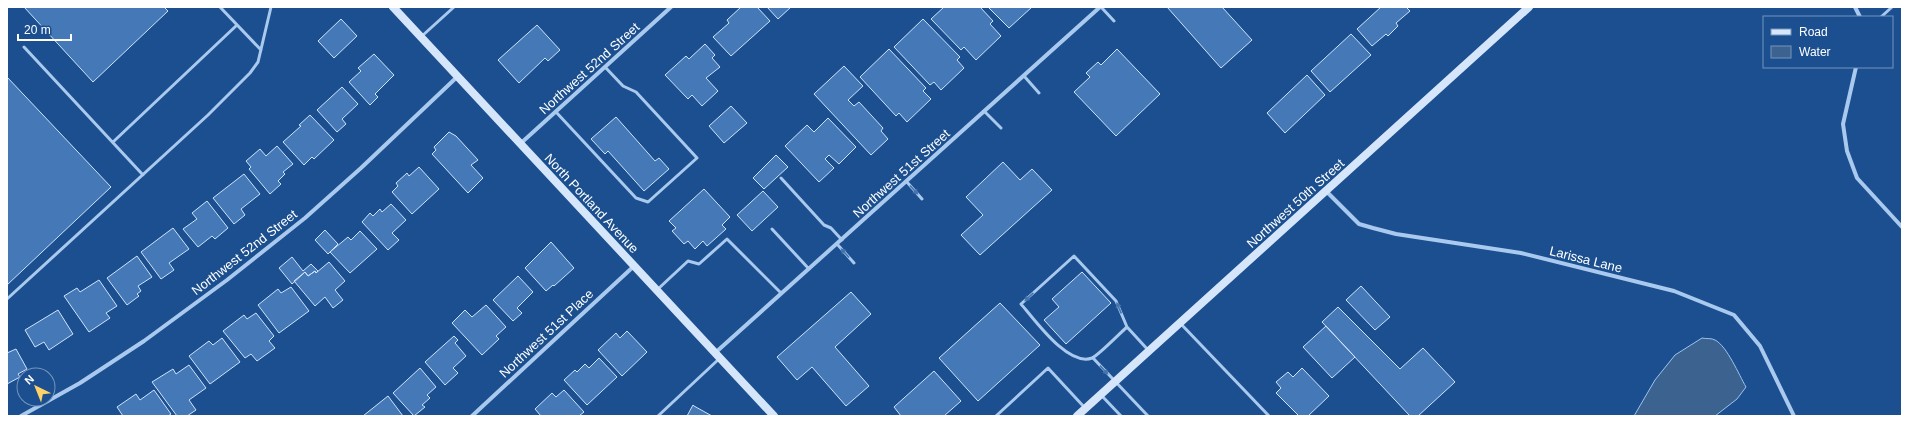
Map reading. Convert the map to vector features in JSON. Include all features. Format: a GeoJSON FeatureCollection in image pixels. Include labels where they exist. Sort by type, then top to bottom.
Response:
{"type":"FeatureCollection","features":[{"type":"Feature","properties":{"kind":"main road","name":"North Portland Avenue"},"geometry":{"type":"LineString","coordinates":[[393,7],[774,416]]}},
{"type":"Feature","properties":{"kind":"main road","name":"Northwest 50th Street"},"geometry":{"type":"LineString","coordinates":[[1077,416],[1529,7]]}},
{"type":"Feature","properties":{"kind":"street","name":"Northwest 52nd Street"},"geometry":{"type":"LineString","coordinates":[[520,144],[671,7]]}},
{"type":"Feature","properties":{"kind":"street","name":"Northwest 51st Street"},"geometry":{"type":"LineString","coordinates":[[718,355],[781,293],[1101,7]]}},
{"type":"Feature","properties":{"kind":"street"},"geometry":{"type":"LineString","coordinates":[[1855,7],[1860,16]]}},
{"type":"Feature","properties":{"kind":"street"},"geometry":{"type":"LineString","coordinates":[[1856,68],[1843,124],[1847,151],[1857,178],[1902,227]]}},
{"type":"Feature","properties":{"kind":"street","name":"Northwest 52nd Street"},"geometry":{"type":"LineString","coordinates":[[21,416],[80,383],[137,346],[227,280],[304,218],[355,174],[458,76]]}},
{"type":"Feature","properties":{"kind":"street","name":"Larissa Lane"},"geometry":{"type":"LineString","coordinates":[[1326,191],[1359,224],[1396,234],[1528,255],[1674,291],[1734,314],[1760,346],[1794,416]]}},
{"type":"Feature","properties":{"kind":"street","name":"Northwest 51st Place"},"geometry":{"type":"LineString","coordinates":[[472,416],[634,266]]}},
{"type":"Feature","properties":{"kind":"lane"},"geometry":{"type":"LineString","coordinates":[[220,7],[261,50]]}},
{"type":"Feature","properties":{"kind":"lane"},"geometry":{"type":"LineString","coordinates":[[7,300],[250,74],[258,62],[271,7]]}},
{"type":"Feature","properties":{"kind":"lane"},"geometry":{"type":"LineString","coordinates":[[421,37],[454,7]]}},
{"type":"Feature","properties":{"kind":"lane"},"geometry":{"type":"LineString","coordinates":[[1101,7],[1114,21]]}},
{"type":"Feature","properties":{"kind":"lane"},"geometry":{"type":"LineString","coordinates":[[1882,16],[1892,7]]}},
{"type":"Feature","properties":{"kind":"lane"},"geometry":{"type":"LineString","coordinates":[[113,142],[237,25]]}},
{"type":"Feature","properties":{"kind":"lane"},"geometry":{"type":"LineString","coordinates":[[24,48],[143,175]]}},
{"type":"Feature","properties":{"kind":"lane"},"geometry":{"type":"LineString","coordinates":[[556,112],[636,198],[648,202],[697,158],[636,92],[623,86],[605,67]]}},
{"type":"Feature","properties":{"kind":"lane"},"geometry":{"type":"LineString","coordinates":[[1024,76],[1039,93]]}},
{"type":"Feature","properties":{"kind":"lane"},"geometry":{"type":"LineString","coordinates":[[984,111],[1001,128]]}},
{"type":"Feature","properties":{"kind":"lane"},"geometry":{"type":"LineString","coordinates":[[781,178],[824,225],[831,228],[842,240]]}},
{"type":"Feature","properties":{"kind":"lane"},"geometry":{"type":"LineString","coordinates":[[906,181],[922,199]]}},
{"type":"Feature","properties":{"kind":"lane"},"geometry":{"type":"LineString","coordinates":[[772,229],[809,269]]}},
{"type":"Feature","properties":{"kind":"lane"},"geometry":{"type":"LineString","coordinates":[[656,290],[688,261],[699,264],[726,239],[781,293]]}},
{"type":"Feature","properties":{"kind":"lane"},"geometry":{"type":"LineString","coordinates":[[837,244],[854,263]]}},
{"type":"Feature","properties":{"kind":"lane"},"geometry":{"type":"LineString","coordinates":[[1127,327],[1093,358],[1078,359],[1063,350],[1021,304],[1074,256],[1116,301],[1127,327],[1149,351]]}},
{"type":"Feature","properties":{"kind":"lane"},"geometry":{"type":"LineString","coordinates":[[1180,323],[1269,416]]}},
{"type":"Feature","properties":{"kind":"lane"},"geometry":{"type":"LineString","coordinates":[[658,416],[718,355]]}},
{"type":"Feature","properties":{"kind":"lane"},"geometry":{"type":"LineString","coordinates":[[1093,358],[1148,416]]}},
{"type":"Feature","properties":{"kind":"lane"},"geometry":{"type":"LineString","coordinates":[[996,416],[1048,368],[1085,408]]}},
{"type":"Feature","properties":{"kind":"lane"},"geometry":{"type":"LineString","coordinates":[[1100,395],[1122,416]]}},
{"type":"Feature","properties":{"kind":"water"},"geometry":{"type":"Polygon","coordinates":[[[1702,338],[1714,339],[1724,348],[1732,361],[1746,387],[1737,399],[1715,416],[1634,416],[1655,380],[1675,355],[1702,338]]]}},
{"type":"Feature","properties":{"kind":"building"},"geometry":{"type":"Polygon","coordinates":[[[24,7],[164,7],[168,11],[93,82],[24,7]]]}},
{"type":"Feature","properties":{"kind":"building"},"geometry":{"type":"Polygon","coordinates":[[[741,7],[757,7],[770,21],[731,56],[713,37],[729,23],[727,20],[741,7]]]}},
{"type":"Feature","properties":{"kind":"building"},"geometry":{"type":"Polygon","coordinates":[[[767,7],[791,7],[778,19],[767,7]]]}},
{"type":"Feature","properties":{"kind":"building"},"geometry":{"type":"Polygon","coordinates":[[[944,7],[980,7],[993,21],[990,24],[1001,36],[976,60],[964,47],[961,50],[931,19],[944,7]]]}},
{"type":"Feature","properties":{"kind":"building"},"geometry":{"type":"Polygon","coordinates":[[[988,7],[1032,7],[1009,28],[988,7]]]}},
{"type":"Feature","properties":{"kind":"building"},"geometry":{"type":"Polygon","coordinates":[[[1167,7],[1222,7],[1252,40],[1221,68],[1167,7]]]}},
{"type":"Feature","properties":{"kind":"building"},"geometry":{"type":"Polygon","coordinates":[[[1381,7],[1406,7],[1410,11],[1396,23],[1398,26],[1388,36],[1386,34],[1372,46],[1357,29],[1381,7]]]}},
{"type":"Feature","properties":{"kind":"building"},"geometry":{"type":"Polygon","coordinates":[[[341,19],[357,36],[334,58],[318,41],[341,19]]]}},
{"type":"Feature","properties":{"kind":"building"},"geometry":{"type":"Polygon","coordinates":[[[923,19],[960,57],[957,60],[964,68],[941,90],[934,82],[930,85],[894,47],[923,19]]]}},
{"type":"Feature","properties":{"kind":"building"},"geometry":{"type":"Polygon","coordinates":[[[537,25],[560,50],[548,61],[545,58],[519,83],[498,60],[537,25]]]}},
{"type":"Feature","properties":{"kind":"building"},"geometry":{"type":"Polygon","coordinates":[[[1351,34],[1371,55],[1330,92],[1311,71],[1351,34]]]}},
{"type":"Feature","properties":{"kind":"building"},"geometry":{"type":"Polygon","coordinates":[[[705,44],[715,55],[712,58],[720,67],[706,78],[718,91],[702,106],[692,95],[688,99],[665,75],[686,56],[689,59],[705,44]]]}},
{"type":"Feature","properties":{"kind":"building"},"geometry":{"type":"Polygon","coordinates":[[[889,49],[926,88],[923,91],[931,99],[907,122],[899,113],[896,116],[860,77],[889,49]]]}},
{"type":"Feature","properties":{"kind":"building"},"geometry":{"type":"Polygon","coordinates":[[[1117,49],[1160,94],[1116,136],[1074,92],[1090,77],[1086,73],[1098,62],[1101,65],[1117,49]]]}},
{"type":"Feature","properties":{"kind":"building"},"geometry":{"type":"Polygon","coordinates":[[[374,54],[394,75],[375,94],[378,97],[370,105],[349,82],[361,71],[358,68],[374,54]]]}},
{"type":"Feature","properties":{"kind":"building"},"geometry":{"type":"Polygon","coordinates":[[[844,66],[863,86],[848,100],[854,106],[859,102],[883,128],[881,131],[888,139],[871,155],[814,94],[844,66]]]}},
{"type":"Feature","properties":{"kind":"building"},"geometry":{"type":"Polygon","coordinates":[[[1307,75],[1325,95],[1285,133],[1267,113],[1307,75]]]}},
{"type":"Feature","properties":{"kind":"building"},"geometry":{"type":"Polygon","coordinates":[[[7,77],[111,187],[7,285],[7,77]]]}},
{"type":"Feature","properties":{"kind":"building"},"geometry":{"type":"Polygon","coordinates":[[[342,87],[358,104],[342,119],[346,124],[337,132],[317,110],[342,87]]]}},
{"type":"Feature","properties":{"kind":"building"},"geometry":{"type":"Polygon","coordinates":[[[731,106],[747,123],[724,143],[709,126],[731,106]]]}},
{"type":"Feature","properties":{"kind":"building"},"geometry":{"type":"Polygon","coordinates":[[[310,115],[334,140],[314,159],[312,157],[304,165],[283,142],[301,126],[299,125],[310,115]]]}},
{"type":"Feature","properties":{"kind":"building"},"geometry":{"type":"Polygon","coordinates":[[[616,117],[655,161],[659,158],[669,169],[644,191],[608,151],[605,154],[591,139],[616,117]]]}},
{"type":"Feature","properties":{"kind":"building"},"geometry":{"type":"Polygon","coordinates":[[[828,118],[856,147],[839,164],[829,155],[825,159],[834,168],[819,182],[785,146],[807,125],[814,132],[828,118]]]}},
{"type":"Feature","properties":{"kind":"building"},"geometry":{"type":"Polygon","coordinates":[[[449,132],[456,136],[478,160],[471,165],[483,178],[468,193],[432,154],[436,150],[434,147],[449,132]]]}},
{"type":"Feature","properties":{"kind":"building"},"geometry":{"type":"Polygon","coordinates":[[[277,146],[293,164],[283,172],[285,174],[278,181],[281,184],[270,194],[249,169],[251,167],[246,161],[260,149],[266,156],[277,146]]]}},
{"type":"Feature","properties":{"kind":"building"},"geometry":{"type":"Polygon","coordinates":[[[776,155],[788,167],[764,189],[753,178],[776,155]]]}},
{"type":"Feature","properties":{"kind":"building"},"geometry":{"type":"Polygon","coordinates":[[[1003,162],[1020,180],[1032,169],[1052,190],[980,255],[961,235],[983,215],[966,197],[1003,162]]]}},
{"type":"Feature","properties":{"kind":"building"},"geometry":{"type":"Polygon","coordinates":[[[419,167],[439,189],[412,214],[392,192],[398,186],[396,183],[407,173],[409,176],[419,167]]]}},
{"type":"Feature","properties":{"kind":"building"},"geometry":{"type":"Polygon","coordinates":[[[244,174],[260,194],[241,209],[245,215],[234,224],[213,198],[244,174]]]}},
{"type":"Feature","properties":{"kind":"building"},"geometry":{"type":"Polygon","coordinates":[[[704,189],[730,217],[722,225],[726,229],[707,246],[703,241],[695,249],[688,241],[684,244],[672,231],[676,228],[669,221],[704,189]]]}},
{"type":"Feature","properties":{"kind":"building"},"geometry":{"type":"Polygon","coordinates":[[[763,191],[778,207],[752,231],[737,215],[763,191]]]}},
{"type":"Feature","properties":{"kind":"building"},"geometry":{"type":"Polygon","coordinates":[[[207,201],[228,228],[215,239],[212,236],[198,247],[183,229],[197,219],[192,213],[207,201]]]}},
{"type":"Feature","properties":{"kind":"building"},"geometry":{"type":"Polygon","coordinates":[[[391,204],[406,220],[392,233],[399,240],[388,250],[362,222],[370,213],[373,216],[380,209],[382,212],[391,204]]]}},
{"type":"Feature","properties":{"kind":"building"},"geometry":{"type":"Polygon","coordinates":[[[173,228],[189,249],[169,263],[174,270],[161,279],[141,252],[173,228]]]}},
{"type":"Feature","properties":{"kind":"building"},"geometry":{"type":"Polygon","coordinates":[[[325,230],[338,244],[328,254],[315,240],[325,230]]]}},
{"type":"Feature","properties":{"kind":"building"},"geometry":{"type":"Polygon","coordinates":[[[360,231],[377,249],[350,273],[330,252],[348,237],[351,240],[360,231]]]}},
{"type":"Feature","properties":{"kind":"building"},"geometry":{"type":"Polygon","coordinates":[[[551,242],[574,268],[554,286],[553,285],[546,291],[525,268],[551,242]]]}},
{"type":"Feature","properties":{"kind":"building"},"geometry":{"type":"Polygon","coordinates":[[[137,256],[152,277],[138,286],[141,291],[137,294],[139,296],[127,305],[107,278],[137,256]]]}},
{"type":"Feature","properties":{"kind":"building"},"geometry":{"type":"Polygon","coordinates":[[[292,257],[303,271],[311,264],[318,271],[316,273],[315,271],[308,276],[305,272],[292,284],[279,268],[292,257]]]}},
{"type":"Feature","properties":{"kind":"building"},"geometry":{"type":"Polygon","coordinates":[[[329,262],[345,281],[335,290],[343,300],[333,308],[325,297],[315,306],[294,281],[305,272],[308,276],[315,271],[316,273],[329,262]]]}},
{"type":"Feature","properties":{"kind":"building"},"geometry":{"type":"Polygon","coordinates":[[[1082,272],[1111,303],[1066,344],[1044,320],[1059,307],[1052,299],[1082,272]]]}},
{"type":"Feature","properties":{"kind":"building"},"geometry":{"type":"Polygon","coordinates":[[[518,276],[533,292],[517,308],[522,313],[513,321],[493,300],[518,276]]]}},
{"type":"Feature","properties":{"kind":"building"},"geometry":{"type":"Polygon","coordinates":[[[99,280],[117,306],[106,313],[110,318],[89,332],[64,296],[77,288],[80,292],[99,280]]]}},
{"type":"Feature","properties":{"kind":"building"},"geometry":{"type":"Polygon","coordinates":[[[1361,286],[1390,317],[1375,330],[1346,300],[1361,286]]]}},
{"type":"Feature","properties":{"kind":"building"},"geometry":{"type":"Polygon","coordinates":[[[291,287],[309,311],[279,333],[258,305],[278,289],[281,293],[291,287]]]}},
{"type":"Feature","properties":{"kind":"building"},"geometry":{"type":"Polygon","coordinates":[[[851,292],[871,314],[835,347],[869,386],[846,406],[812,367],[797,380],[777,357],[851,292]]]}},
{"type":"Feature","properties":{"kind":"building"},"geometry":{"type":"Polygon","coordinates":[[[1000,303],[1040,345],[978,401],[939,358],[1000,303]]]}},
{"type":"Feature","properties":{"kind":"building"},"geometry":{"type":"Polygon","coordinates":[[[486,305],[506,327],[496,336],[499,339],[482,355],[452,323],[465,310],[472,317],[486,305]]]}},
{"type":"Feature","properties":{"kind":"building"},"geometry":{"type":"Polygon","coordinates":[[[1338,307],[1400,369],[1423,348],[1455,382],[1418,416],[1410,416],[1322,322],[1338,307]]]}},
{"type":"Feature","properties":{"kind":"building"},"geometry":{"type":"Polygon","coordinates":[[[58,310],[73,334],[49,350],[44,342],[35,347],[25,330],[58,310]]]}},
{"type":"Feature","properties":{"kind":"building"},"geometry":{"type":"Polygon","coordinates":[[[256,313],[274,336],[269,341],[275,348],[257,361],[251,354],[245,358],[223,331],[244,315],[247,319],[256,313]]]}},
{"type":"Feature","properties":{"kind":"building"},"geometry":{"type":"Polygon","coordinates":[[[1326,326],[1355,357],[1332,378],[1303,347],[1326,326]]]}},
{"type":"Feature","properties":{"kind":"building"},"geometry":{"type":"Polygon","coordinates":[[[627,331],[647,352],[622,376],[598,350],[616,333],[620,338],[627,331]]]}},
{"type":"Feature","properties":{"kind":"building"},"geometry":{"type":"Polygon","coordinates":[[[454,336],[458,340],[455,343],[466,356],[453,368],[458,373],[445,385],[425,362],[454,336]]]}},
{"type":"Feature","properties":{"kind":"building"},"geometry":{"type":"Polygon","coordinates":[[[222,338],[240,362],[210,384],[189,356],[209,341],[213,345],[222,338]]]}},
{"type":"Feature","properties":{"kind":"building"},"geometry":{"type":"Polygon","coordinates":[[[16,349],[26,367],[16,367],[16,379],[7,384],[7,353],[16,349]]]}},
{"type":"Feature","properties":{"kind":"building"},"geometry":{"type":"Polygon","coordinates":[[[599,358],[617,377],[587,405],[564,380],[575,370],[577,372],[585,364],[589,368],[599,358]]]}},
{"type":"Feature","properties":{"kind":"building"},"geometry":{"type":"Polygon","coordinates":[[[189,365],[206,388],[189,400],[196,410],[187,416],[177,416],[152,382],[173,369],[176,374],[189,365]]]}},
{"type":"Feature","properties":{"kind":"building"},"geometry":{"type":"Polygon","coordinates":[[[420,368],[436,387],[427,395],[430,398],[422,405],[425,407],[414,416],[393,393],[420,368]]]}},
{"type":"Feature","properties":{"kind":"building"},"geometry":{"type":"Polygon","coordinates":[[[1302,368],[1329,396],[1308,416],[1299,416],[1276,393],[1281,388],[1276,382],[1288,372],[1293,377],[1302,368]]]}},
{"type":"Feature","properties":{"kind":"building"},"geometry":{"type":"Polygon","coordinates":[[[934,371],[961,401],[944,416],[901,416],[894,407],[934,371]]]}},
{"type":"Feature","properties":{"kind":"building"},"geometry":{"type":"Polygon","coordinates":[[[154,390],[171,414],[168,416],[123,416],[117,407],[136,394],[140,400],[154,390]]]}},
{"type":"Feature","properties":{"kind":"building"},"geometry":{"type":"Polygon","coordinates":[[[564,390],[584,412],[579,416],[541,416],[535,409],[552,393],[556,397],[564,390]]]}},
{"type":"Feature","properties":{"kind":"building"},"geometry":{"type":"Polygon","coordinates":[[[388,396],[403,416],[363,416],[388,396]]]}},
{"type":"Feature","properties":{"kind":"building"},"geometry":{"type":"Polygon","coordinates":[[[693,405],[694,406],[712,416],[687,416],[693,405]]]}}]}
